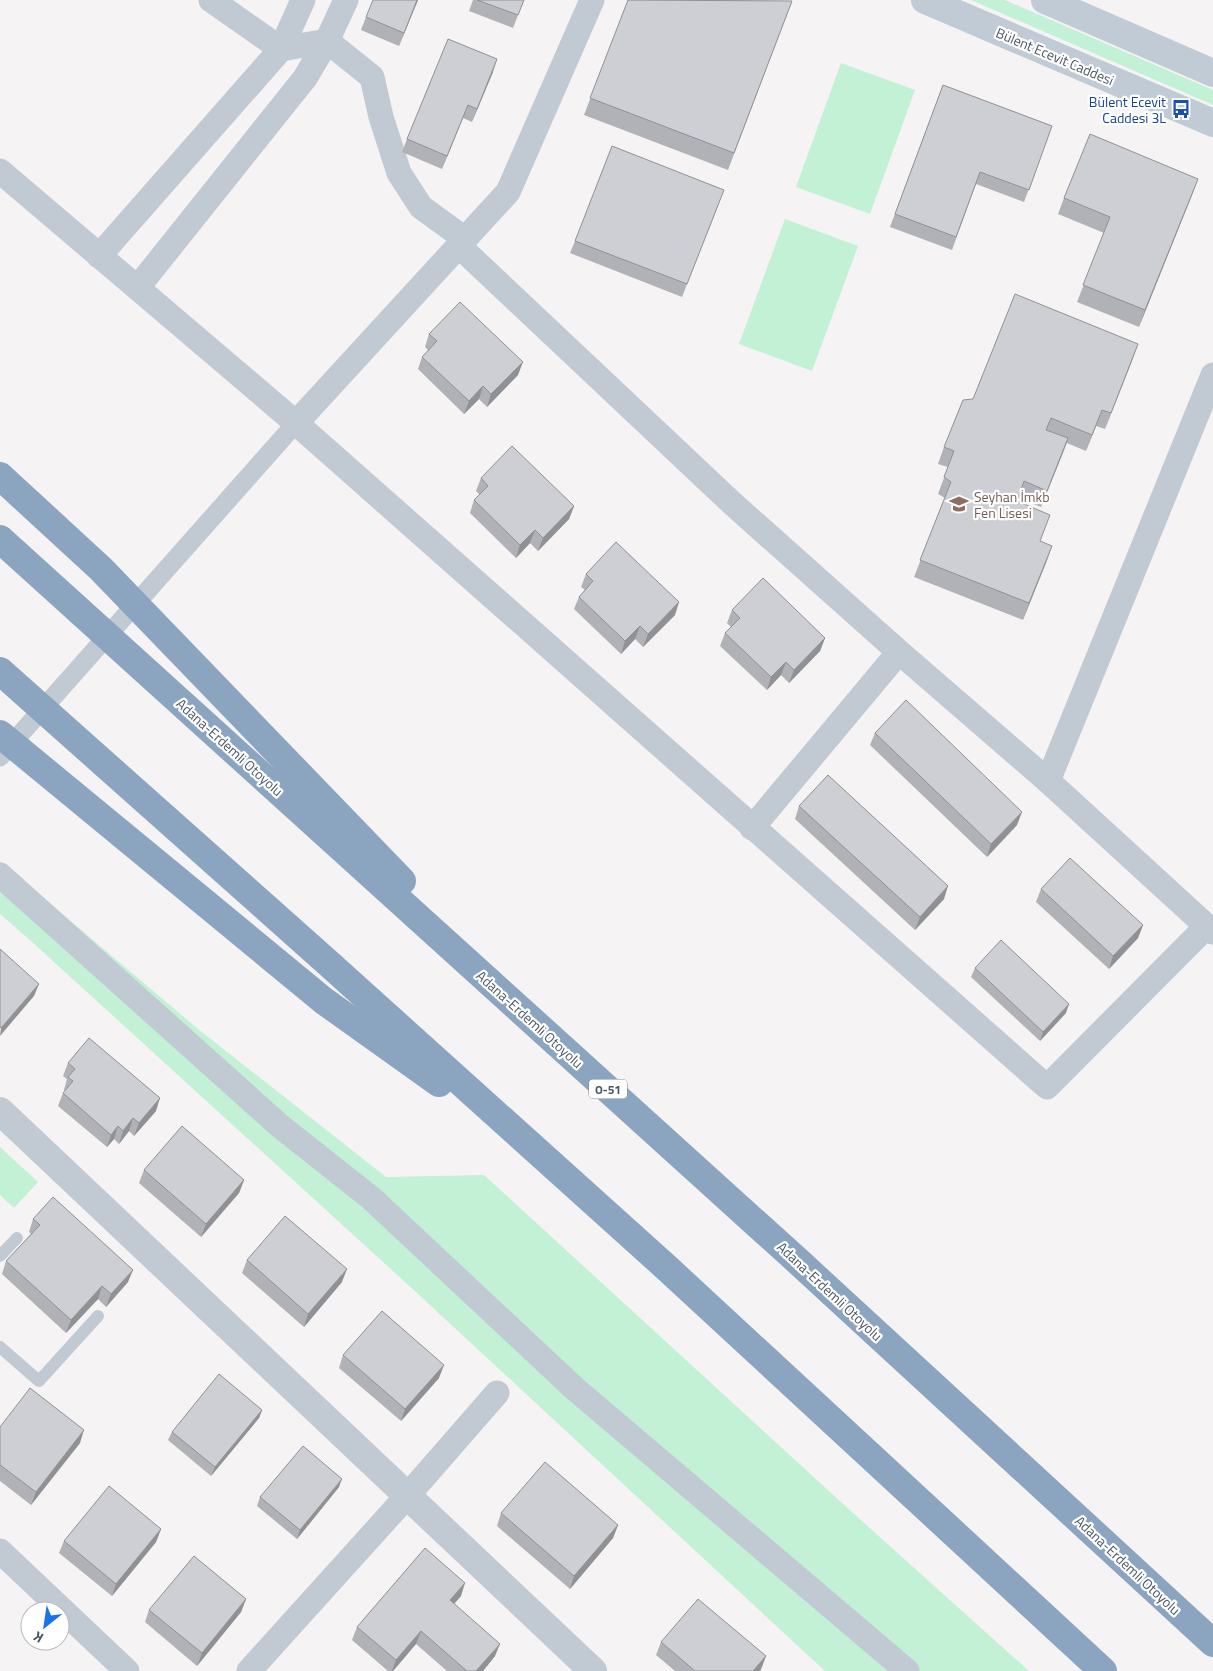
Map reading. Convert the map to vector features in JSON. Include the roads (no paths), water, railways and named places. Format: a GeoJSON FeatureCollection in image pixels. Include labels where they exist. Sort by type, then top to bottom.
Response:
{"type":"FeatureCollection","features":[{"type":"Feature","properties":{"kind":"highway"},"geometry":{"type":"LineString","coordinates":[[0,476],[101,569],[574,1058]]}},
{"type":"Feature","properties":{"kind":"highway","name":"Adana-Erdemli Otoyolu"},"geometry":{"type":"LineString","coordinates":[[0,539],[808,1270],[1213,1643]]}},
{"type":"Feature","properties":{"kind":"highway"},"geometry":{"type":"LineString","coordinates":[[0,671],[668,1269],[1104,1671]]}},
{"type":"Feature","properties":{"kind":"highway"},"geometry":{"type":"LineString","coordinates":[[0,734],[102,820],[324,1001],[541,1155]]}},
{"type":"Feature","properties":{"kind":"main road","name":"Bülent Ecevit Caddesi"},"geometry":{"type":"LineString","coordinates":[[925,0],[1213,123]]}},
{"type":"Feature","properties":{"kind":"main road"},"geometry":{"type":"LineString","coordinates":[[1045,0],[1213,73]]}},
{"type":"Feature","properties":{"kind":"street"},"geometry":{"type":"LineString","coordinates":[[0,171],[296,423],[1047,1087],[1210,929],[1048,781],[899,652],[733,504],[462,243],[421,207],[399,173],[381,117],[372,77],[327,41],[281,49],[211,0]]}},
{"type":"Feature","properties":{"kind":"street"},"geometry":{"type":"LineString","coordinates":[[99,256],[281,49],[303,0]]}},
{"type":"Feature","properties":{"kind":"street"},"geometry":{"type":"LineString","coordinates":[[138,287],[305,78],[327,41],[346,0]]}},
{"type":"Feature","properties":{"kind":"street"},"geometry":{"type":"LineString","coordinates":[[0,757],[296,423],[508,192],[592,0]]}},
{"type":"Feature","properties":{"kind":"street"},"geometry":{"type":"LineString","coordinates":[[1048,781],[1213,375]]}},
{"type":"Feature","properties":{"kind":"street"},"geometry":{"type":"LineString","coordinates":[[752,828],[899,652]]}},
{"type":"Feature","properties":{"kind":"street"},"geometry":{"type":"LineString","coordinates":[[0,875],[280,1126],[371,1198],[574,1388],[907,1671]]}},
{"type":"Feature","properties":{"kind":"street"},"geometry":{"type":"LineString","coordinates":[[0,1111],[593,1671]]}},
{"type":"Feature","properties":{"kind":"street"},"geometry":{"type":"LineString","coordinates":[[249,1671],[497,1393]]}},
{"type":"Feature","properties":{"kind":"street"},"geometry":{"type":"LineString","coordinates":[[0,1552],[127,1671]]}},
{"type":"Feature","properties":{"kind":"lane"},"geometry":{"type":"LineString","coordinates":[[0,1256],[17,1238]]}},
{"type":"Feature","properties":{"kind":"lane"},"geometry":{"type":"LineString","coordinates":[[0,1346],[39,1381],[98,1316]]}},
{"type":"Feature","properties":{"kind":"place","name":"Bülent Ecevit Caddesi 3L"},"geometry":{"type":"Point","coordinates":[1181,109]}},
{"type":"Feature","properties":{"kind":"place","name":"Seyhan İmkb Fen Lisesi"},"geometry":{"type":"Point","coordinates":[959,504]}}]}
